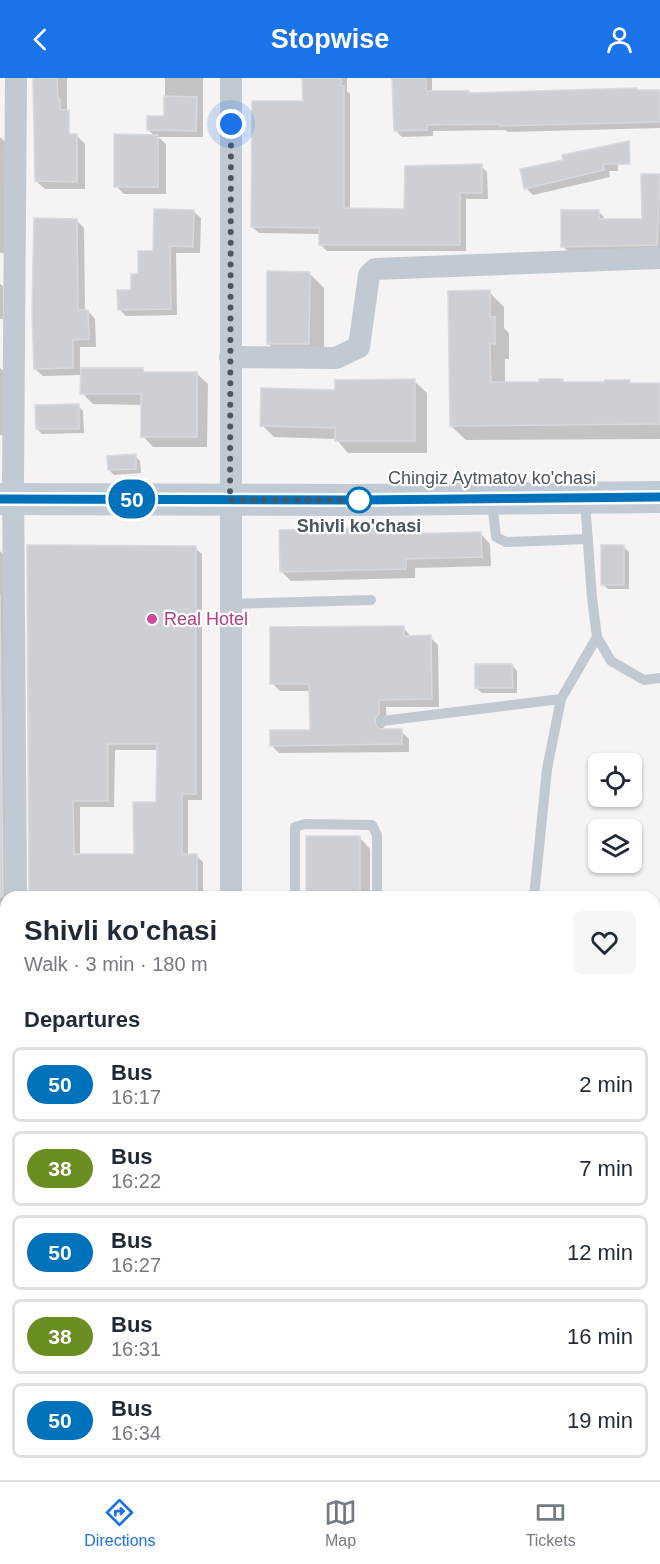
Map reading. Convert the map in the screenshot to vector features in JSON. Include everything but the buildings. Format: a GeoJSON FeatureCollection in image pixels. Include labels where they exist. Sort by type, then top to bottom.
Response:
{"type":"FeatureCollection","features":[{"type":"Feature","properties":{"kind":"main road","name":"Chingiz Aytmatov ko'chasi"},"geometry":{"type":"LineString","coordinates":[[7,489],[230,489],[660,477]]}},
{"type":"Feature","properties":{"kind":"main road","name":"Chingiz Aytmatov ko'chasi"},"geometry":{"type":"LineString","coordinates":[[230,489],[492,499],[660,497]]}},
{"type":"Feature","properties":{"kind":"street"},"geometry":{"type":"LineString","coordinates":[[16,78],[7,489],[16,891]]}},
{"type":"Feature","properties":{"kind":"street"},"geometry":{"type":"LineString","coordinates":[[231,78],[231,891]]}},
{"type":"Feature","properties":{"kind":"street"},"geometry":{"type":"LineString","coordinates":[[230,357],[336,358],[359,347],[369,275],[375,269],[660,258]]}},
{"type":"Feature","properties":{"kind":"lane"},"geometry":{"type":"LineString","coordinates":[[584,498],[597,637],[611,661],[644,680],[660,678]]}},
{"type":"Feature","properties":{"kind":"lane"},"geometry":{"type":"LineString","coordinates":[[492,499],[496,537],[506,542],[588,539]]}},
{"type":"Feature","properties":{"kind":"lane"},"geometry":{"type":"LineString","coordinates":[[230,604],[370,600]]}},
{"type":"Feature","properties":{"kind":"lane"},"geometry":{"type":"LineString","coordinates":[[535,891],[547,769],[561,699],[597,637]]}},
{"type":"Feature","properties":{"kind":"lane"},"geometry":{"type":"LineString","coordinates":[[382,721],[561,699]]}},
{"type":"Feature","properties":{"kind":"lane"},"geometry":{"type":"LineString","coordinates":[[295,891],[295,827],[305,824],[372,825],[377,835],[377,891]]}},
{"type":"Feature","properties":{"kind":"bus line","name":"50"},"geometry":{"type":"LineString","coordinates":[[0,499],[359,500],[660,497]]}},
{"type":"Feature","properties":{"kind":"place","name":"Shivli ko'chasi"},"geometry":{"type":"Point","coordinates":[359,500]}},
{"type":"Feature","properties":{"kind":"place","name":"Real Hotel"},"geometry":{"type":"Point","coordinates":[152,619]}},
{"type":"Feature","properties":{"kind":"route"},"geometry":{"type":"LineString","coordinates":[[231,124],[230,500],[359,500]]}}]}
